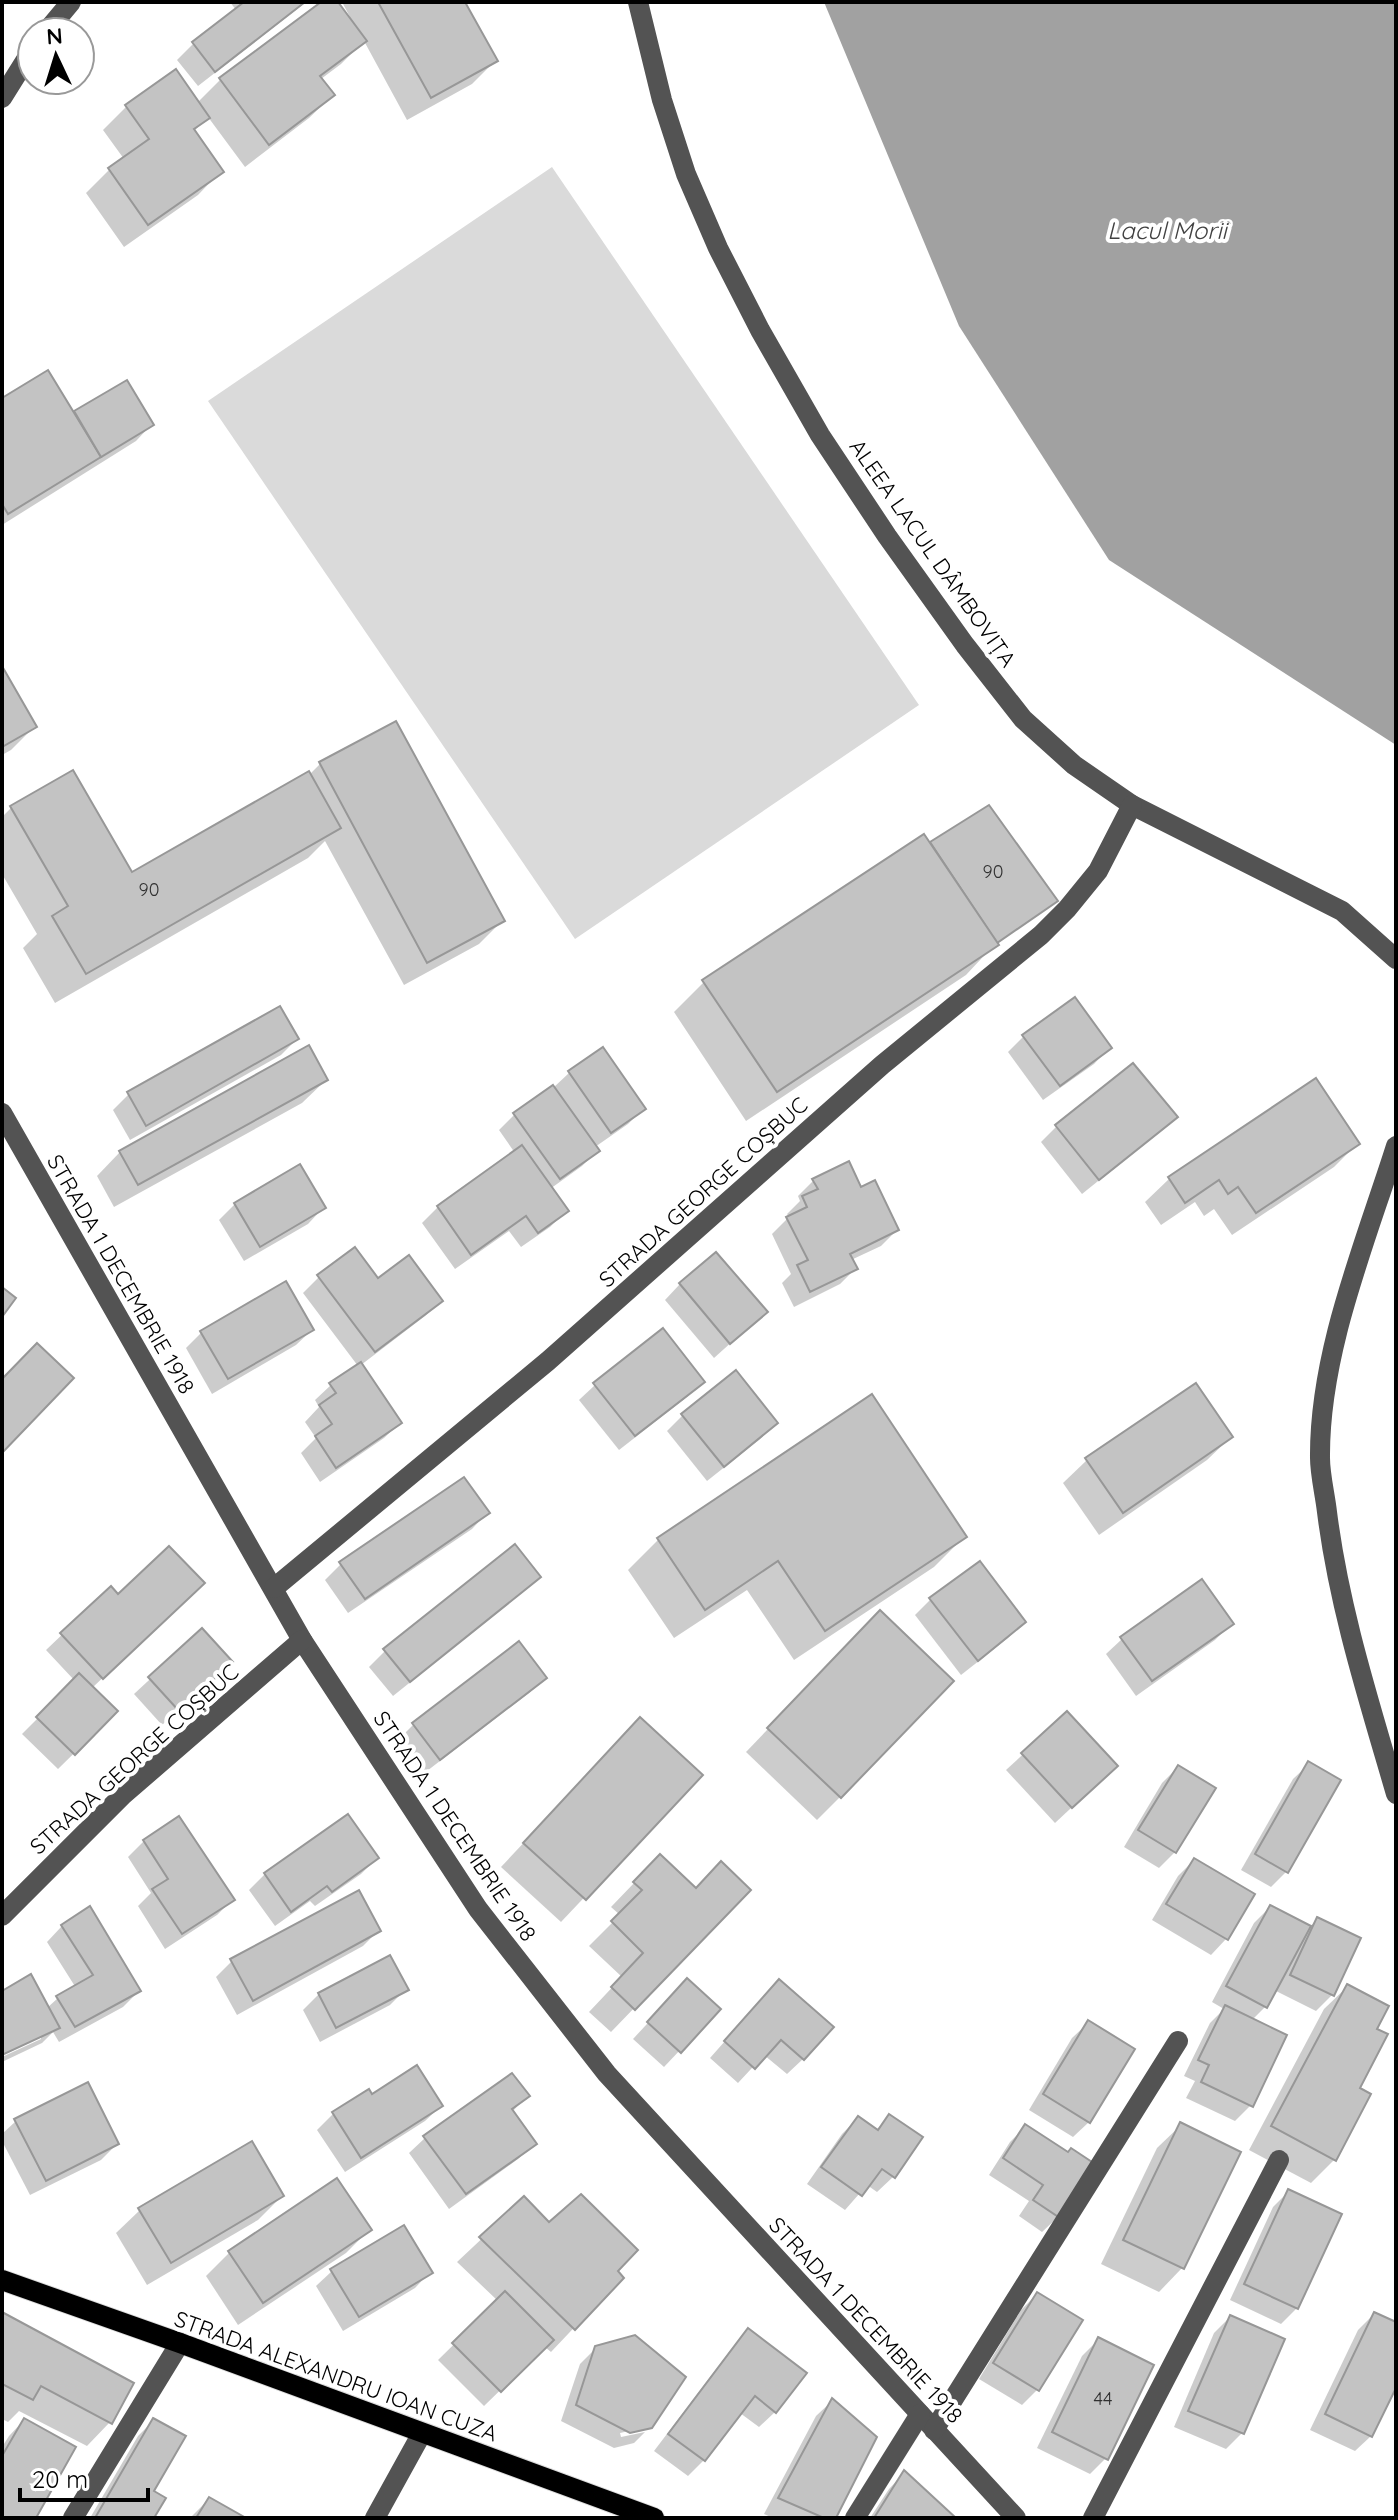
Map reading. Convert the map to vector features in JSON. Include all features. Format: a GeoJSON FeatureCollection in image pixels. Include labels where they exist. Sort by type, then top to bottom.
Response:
{"type":"FeatureCollection","features":[{"type":"Feature","properties":{"kind":"main road","name":"STRADA ALEXANDRU IOAN CUZA"},"geometry":{"type":"LineString","coordinates":[[2,2280],[654,2518]]}},
{"type":"Feature","properties":{"kind":"street","name":"ALEEA LACUL DÂMBOVIȚA"},"geometry":{"type":"LineString","coordinates":[[638,2],[662,100],[686,174],[718,248],[753,316],[820,435],[887,536],[947,621],[1023,719],[1074,765],[1132,805],[1342,911],[1396,959]]}},
{"type":"Feature","properties":{"kind":"street"},"geometry":{"type":"LineString","coordinates":[[2,98],[16,76]]}},
{"type":"Feature","properties":{"kind":"street","name":"STRADA GEORGE COȘBUC"},"geometry":{"type":"LineString","coordinates":[[274,1588],[548,1361],[882,1065],[1041,935],[1098,871],[1132,805]]}},
{"type":"Feature","properties":{"kind":"street","name":"STRADA 1 DECEMBRIE 1918"},"geometry":{"type":"LineString","coordinates":[[2,1113],[302,1640],[478,1909],[607,2074],[1016,2518]]}},
{"type":"Feature","properties":{"kind":"street"},"geometry":{"type":"LineString","coordinates":[[1396,1146],[1340,1325],[1326,1392],[1320,1458],[1346,1619],[1396,1794]]}},
{"type":"Feature","properties":{"kind":"street","name":"STRADA GEORGE COȘBUC"},"geometry":{"type":"LineString","coordinates":[[2,1916],[123,1795],[302,1640]]}},
{"type":"Feature","properties":{"kind":"street"},"geometry":{"type":"LineString","coordinates":[[855,2518],[927,2422],[1178,2041]]}},
{"type":"Feature","properties":{"kind":"street"},"geometry":{"type":"LineString","coordinates":[[1093,2518],[1279,2160]]}},
{"type":"Feature","properties":{"kind":"street"},"geometry":{"type":"LineString","coordinates":[[73,2518],[180,2343]]}},
{"type":"Feature","properties":{"kind":"street"},"geometry":{"type":"LineString","coordinates":[[375,2518],[422,2433]]}},
{"type":"Feature","properties":{"kind":"shaded area"},"geometry":{"type":"Polygon","coordinates":[[[552,167],[919,705],[575,939],[208,401],[552,167]]]}},
{"type":"Feature","properties":{"kind":"water","name":"Lacul Morii"},"geometry":{"type":"Polygon","coordinates":[[[824,2],[1396,2],[1396,745],[1109,560],[959,326],[824,2]]]}},
{"type":"Feature","properties":{"kind":"building"},"geometry":{"type":"Polygon","coordinates":[[[244,2],[305,2],[215,72],[192,42],[244,2]]]}},
{"type":"Feature","properties":{"kind":"building"},"geometry":{"type":"Polygon","coordinates":[[[321,2],[338,2],[367,41],[320,76],[335,95],[269,145],[219,78],[321,2]]]}},
{"type":"Feature","properties":{"kind":"building"},"geometry":{"type":"Polygon","coordinates":[[[378,2],[465,2],[498,61],[431,98],[378,2]]]}},
{"type":"Feature","properties":{"kind":"building"},"geometry":{"type":"Polygon","coordinates":[[[176,69],[210,118],[194,129],[224,172],[148,225],[108,168],[149,139],[125,105],[176,69]]]}},
{"type":"Feature","properties":{"kind":"building"},"geometry":{"type":"Polygon","coordinates":[[[48,370],[101,457],[8,514],[2,504],[2,398],[48,370]]]}},
{"type":"Feature","properties":{"kind":"building"},"geometry":{"type":"Polygon","coordinates":[[[127,380],[154,425],[101,457],[74,411],[127,380]]]}},
{"type":"Feature","properties":{"kind":"building"},"geometry":{"type":"Polygon","coordinates":[[[2,666],[37,727],[2,747],[2,666]]]}},
{"type":"Feature","properties":{"kind":"building"},"geometry":{"type":"Polygon","coordinates":[[[396,721],[505,921],[427,963],[319,762],[396,721]]]}},
{"type":"Feature","properties":{"kind":"building"},"geometry":{"type":"Polygon","coordinates":[[[73,770],[132,872],[309,771],[341,828],[86,974],[52,916],[68,906],[10,806],[73,770]]]}},
{"type":"Feature","properties":{"kind":"building"},"geometry":{"type":"Polygon","coordinates":[[[989,805],[1058,901],[997,943],[930,842],[989,805]]]}},
{"type":"Feature","properties":{"kind":"building"},"geometry":{"type":"Polygon","coordinates":[[[924,834],[999,945],[777,1092],[702,980],[924,834]]]}},
{"type":"Feature","properties":{"kind":"building"},"geometry":{"type":"Polygon","coordinates":[[[1075,997],[1112,1048],[1060,1086],[1022,1035],[1075,997]]]}},
{"type":"Feature","properties":{"kind":"building"},"geometry":{"type":"Polygon","coordinates":[[[280,1006],[299,1039],[146,1126],[127,1092],[280,1006]]]}},
{"type":"Feature","properties":{"kind":"building"},"geometry":{"type":"Polygon","coordinates":[[[309,1045],[328,1080],[138,1185],[119,1151],[309,1045]]]}},
{"type":"Feature","properties":{"kind":"building"},"geometry":{"type":"Polygon","coordinates":[[[603,1047],[646,1109],[611,1133],[568,1071],[603,1047]]]}},
{"type":"Feature","properties":{"kind":"building"},"geometry":{"type":"Polygon","coordinates":[[[1133,1063],[1178,1117],[1099,1180],[1055,1125],[1133,1063]]]}},
{"type":"Feature","properties":{"kind":"building"},"geometry":{"type":"Polygon","coordinates":[[[1316,1078],[1360,1144],[1256,1213],[1238,1187],[1228,1194],[1219,1180],[1185,1203],[1168,1177],[1316,1078]]]}},
{"type":"Feature","properties":{"kind":"building"},"geometry":{"type":"Polygon","coordinates":[[[553,1085],[600,1151],[560,1179],[513,1113],[553,1085]]]}},
{"type":"Feature","properties":{"kind":"building"},"geometry":{"type":"Polygon","coordinates":[[[522,1145],[569,1211],[538,1233],[526,1216],[471,1255],[437,1206],[522,1145]]]}},
{"type":"Feature","properties":{"kind":"building"},"geometry":{"type":"Polygon","coordinates":[[[849,1161],[861,1187],[875,1180],[899,1230],[850,1254],[858,1269],[810,1292],[797,1265],[808,1260],[786,1217],[807,1207],[802,1196],[818,1189],[812,1179],[849,1161]]]}},
{"type":"Feature","properties":{"kind":"building"},"geometry":{"type":"Polygon","coordinates":[[[300,1164],[326,1208],[260,1247],[234,1203],[300,1164]]]}},
{"type":"Feature","properties":{"kind":"building"},"geometry":{"type":"Polygon","coordinates":[[[355,1247],[378,1278],[409,1255],[443,1301],[375,1352],[317,1275],[355,1247]]]}},
{"type":"Feature","properties":{"kind":"building"},"geometry":{"type":"Polygon","coordinates":[[[716,1252],[768,1312],[730,1344],[679,1283],[716,1252]]]}},
{"type":"Feature","properties":{"kind":"building"},"geometry":{"type":"Polygon","coordinates":[[[286,1281],[314,1330],[228,1379],[200,1331],[286,1281]]]}},
{"type":"Feature","properties":{"kind":"building"},"geometry":{"type":"Polygon","coordinates":[[[2,1287],[16,1298],[2,1317],[2,1287]]]}},
{"type":"Feature","properties":{"kind":"building"},"geometry":{"type":"Polygon","coordinates":[[[663,1328],[705,1382],[635,1436],[593,1383],[663,1328]]]}},
{"type":"Feature","properties":{"kind":"building"},"geometry":{"type":"Polygon","coordinates":[[[37,1343],[74,1378],[2,1453],[2,1379],[37,1343]]]}},
{"type":"Feature","properties":{"kind":"building"},"geometry":{"type":"Polygon","coordinates":[[[361,1362],[402,1423],[336,1468],[315,1436],[332,1424],[319,1405],[336,1393],[329,1383],[361,1362]]]}},
{"type":"Feature","properties":{"kind":"building"},"geometry":{"type":"Polygon","coordinates":[[[736,1370],[778,1423],[724,1467],[681,1414],[736,1370]]]}},
{"type":"Feature","properties":{"kind":"building"},"geometry":{"type":"Polygon","coordinates":[[[1196,1383],[1233,1437],[1123,1513],[1085,1458],[1196,1383]]]}},
{"type":"Feature","properties":{"kind":"building"},"geometry":{"type":"Polygon","coordinates":[[[872,1394],[967,1537],[825,1631],[778,1561],[705,1610],[657,1538],[872,1394]]]}},
{"type":"Feature","properties":{"kind":"building"},"geometry":{"type":"Polygon","coordinates":[[[464,1477],[490,1513],[365,1599],[339,1562],[464,1477]]]}},
{"type":"Feature","properties":{"kind":"building"},"geometry":{"type":"Polygon","coordinates":[[[515,1544],[541,1577],[410,1682],[383,1649],[515,1544]]]}},
{"type":"Feature","properties":{"kind":"building"},"geometry":{"type":"Polygon","coordinates":[[[169,1546],[205,1583],[103,1679],[60,1633],[111,1586],[118,1594],[169,1546]]]}},
{"type":"Feature","properties":{"kind":"building"},"geometry":{"type":"Polygon","coordinates":[[[980,1561],[1026,1622],[978,1661],[929,1598],[980,1561]]]}},
{"type":"Feature","properties":{"kind":"building"},"geometry":{"type":"Polygon","coordinates":[[[1202,1579],[1234,1624],[1152,1681],[1120,1637],[1202,1579]]]}},
{"type":"Feature","properties":{"kind":"building"},"geometry":{"type":"Polygon","coordinates":[[[880,1610],[954,1681],[841,1798],[767,1728],[880,1610]]]}},
{"type":"Feature","properties":{"kind":"building"},"geometry":{"type":"Polygon","coordinates":[[[202,1628],[233,1662],[179,1711],[148,1677],[202,1628]]]}},
{"type":"Feature","properties":{"kind":"building"},"geometry":{"type":"Polygon","coordinates":[[[519,1641],[547,1678],[440,1760],[412,1723],[519,1641]]]}},
{"type":"Feature","properties":{"kind":"building"},"geometry":{"type":"Polygon","coordinates":[[[79,1673],[118,1711],[75,1755],[36,1717],[79,1673]]]}},
{"type":"Feature","properties":{"kind":"building"},"geometry":{"type":"Polygon","coordinates":[[[1067,1711],[1118,1766],[1072,1808],[1021,1753],[1067,1711]]]}},
{"type":"Feature","properties":{"kind":"building"},"geometry":{"type":"Polygon","coordinates":[[[640,1717],[703,1775],[586,1900],[523,1843],[640,1717]]]}},
{"type":"Feature","properties":{"kind":"building"},"geometry":{"type":"Polygon","coordinates":[[[1308,1761],[1341,1780],[1288,1873],[1255,1854],[1308,1761]]]}},
{"type":"Feature","properties":{"kind":"building"},"geometry":{"type":"Polygon","coordinates":[[[1178,1765],[1216,1788],[1176,1853],[1138,1830],[1178,1765]]]}},
{"type":"Feature","properties":{"kind":"building"},"geometry":{"type":"Polygon","coordinates":[[[348,1814],[379,1858],[332,1892],[327,1886],[291,1912],[264,1873],[348,1814]]]}},
{"type":"Feature","properties":{"kind":"building"},"geometry":{"type":"Polygon","coordinates":[[[179,1816],[235,1900],[182,1934],[152,1889],[168,1879],[143,1840],[179,1816]]]}},
{"type":"Feature","properties":{"kind":"building"},"geometry":{"type":"Polygon","coordinates":[[[660,1854],[696,1888],[721,1861],[751,1890],[635,2010],[611,1987],[643,1953],[611,1921],[642,1890],[633,1882],[660,1854]]]}},
{"type":"Feature","properties":{"kind":"building"},"geometry":{"type":"Polygon","coordinates":[[[1194,1858],[1255,1894],[1228,1940],[1166,1904],[1194,1858]]]}},
{"type":"Feature","properties":{"kind":"building"},"geometry":{"type":"Polygon","coordinates":[[[359,1890],[381,1931],[253,2001],[230,1959],[359,1890]]]}},
{"type":"Feature","properties":{"kind":"building"},"geometry":{"type":"Polygon","coordinates":[[[1270,1905],[1311,1926],[1267,2008],[1226,1986],[1270,1905]]]}},
{"type":"Feature","properties":{"kind":"building"},"geometry":{"type":"Polygon","coordinates":[[[90,1906],[141,1991],[75,2027],[56,1996],[93,1975],[61,1925],[90,1906]]]}},
{"type":"Feature","properties":{"kind":"building"},"geometry":{"type":"Polygon","coordinates":[[[1317,1917],[1361,1938],[1334,1996],[1290,1975],[1317,1917]]]}},
{"type":"Feature","properties":{"kind":"building"},"geometry":{"type":"Polygon","coordinates":[[[390,1955],[409,1990],[336,2028],[318,1993],[390,1955]]]}},
{"type":"Feature","properties":{"kind":"building"},"geometry":{"type":"Polygon","coordinates":[[[31,1974],[60,2028],[2,2055],[2,1991],[31,1974]]]}},
{"type":"Feature","properties":{"kind":"building"},"geometry":{"type":"Polygon","coordinates":[[[687,1978],[721,2009],[681,2053],[647,2022],[687,1978]]]}},
{"type":"Feature","properties":{"kind":"building"},"geometry":{"type":"Polygon","coordinates":[[[779,1979],[834,2027],[804,2060],[781,2040],[755,2069],[724,2041],[779,1979]]]}},
{"type":"Feature","properties":{"kind":"building"},"geometry":{"type":"Polygon","coordinates":[[[1347,1984],[1389,2006],[1377,2029],[1388,2034],[1360,2088],[1371,2094],[1336,2161],[1271,2126],[1347,1984]]]}},
{"type":"Feature","properties":{"kind":"building"},"geometry":{"type":"Polygon","coordinates":[[[1225,2005],[1287,2035],[1253,2107],[1201,2082],[1209,2065],[1198,2060],[1225,2005]]]}},
{"type":"Feature","properties":{"kind":"building"},"geometry":{"type":"Polygon","coordinates":[[[1088,2020],[1135,2049],[1090,2123],[1043,2094],[1088,2020]]]}},
{"type":"Feature","properties":{"kind":"building"},"geometry":{"type":"Polygon","coordinates":[[[417,2065],[443,2106],[361,2158],[332,2112],[369,2089],[372,2094],[417,2065]]]}},
{"type":"Feature","properties":{"kind":"building"},"geometry":{"type":"Polygon","coordinates":[[[512,2073],[530,2096],[512,2109],[537,2144],[466,2194],[423,2136],[512,2073]]]}},
{"type":"Feature","properties":{"kind":"building"},"geometry":{"type":"Polygon","coordinates":[[[88,2082],[119,2144],[46,2181],[14,2119],[88,2082]]]}},
{"type":"Feature","properties":{"kind":"building"},"geometry":{"type":"Polygon","coordinates":[[[889,2114],[923,2137],[895,2178],[882,2169],[862,2196],[821,2167],[858,2116],[878,2130],[889,2114]]]}},
{"type":"Feature","properties":{"kind":"building"},"geometry":{"type":"Polygon","coordinates":[[[1180,2122],[1241,2152],[1184,2269],[1123,2240],[1180,2122]]]}},
{"type":"Feature","properties":{"kind":"building"},"geometry":{"type":"Polygon","coordinates":[[[1025,2124],[1068,2152],[1071,2148],[1095,2164],[1060,2218],[1033,2200],[1043,2185],[1003,2158],[1025,2124]]]}},
{"type":"Feature","properties":{"kind":"building"},"geometry":{"type":"Polygon","coordinates":[[[252,2141],[284,2196],[171,2263],[138,2208],[252,2141]]]}},
{"type":"Feature","properties":{"kind":"building"},"geometry":{"type":"Polygon","coordinates":[[[337,2178],[372,2230],[263,2303],[228,2251],[337,2178]]]}},
{"type":"Feature","properties":{"kind":"building"},"geometry":{"type":"Polygon","coordinates":[[[1288,2189],[1342,2214],[1298,2309],[1244,2284],[1288,2189]]]}},
{"type":"Feature","properties":{"kind":"building"},"geometry":{"type":"Polygon","coordinates":[[[581,2194],[638,2250],[618,2271],[624,2278],[575,2330],[479,2237],[524,2196],[549,2222],[581,2194]]]}},
{"type":"Feature","properties":{"kind":"building"},"geometry":{"type":"Polygon","coordinates":[[[404,2225],[433,2273],[359,2317],[330,2269],[404,2225]]]}},
{"type":"Feature","properties":{"kind":"building"},"geometry":{"type":"Polygon","coordinates":[[[505,2291],[554,2340],[501,2392],[452,2343],[505,2291]]]}},
{"type":"Feature","properties":{"kind":"building"},"geometry":{"type":"Polygon","coordinates":[[[1037,2292],[1083,2320],[1039,2391],[993,2363],[1037,2292]]]}},
{"type":"Feature","properties":{"kind":"building"},"geometry":{"type":"Polygon","coordinates":[[[2,2312],[134,2383],[112,2424],[41,2386],[33,2400],[2,2384],[2,2312]]]}},
{"type":"Feature","properties":{"kind":"building"},"geometry":{"type":"Polygon","coordinates":[[[1374,2312],[1396,2322],[1396,2388],[1372,2437],[1325,2414],[1374,2312]]]}},
{"type":"Feature","properties":{"kind":"building"},"geometry":{"type":"Polygon","coordinates":[[[1230,2315],[1285,2339],[1244,2434],[1188,2411],[1230,2315]]]}},
{"type":"Feature","properties":{"kind":"building"},"geometry":{"type":"Polygon","coordinates":[[[748,2328],[807,2373],[776,2413],[755,2396],[705,2461],[668,2434],[748,2328]]]}},
{"type":"Feature","properties":{"kind":"building"},"geometry":{"type":"Polygon","coordinates":[[[635,2335],[686,2377],[652,2428],[630,2433],[576,2405],[595,2346],[635,2335]]]}},
{"type":"Feature","properties":{"kind":"building"},"geometry":{"type":"Polygon","coordinates":[[[1098,2337],[1154,2365],[1108,2460],[1052,2432],[1098,2337]]]}},
{"type":"Feature","properties":{"kind":"building"},"geometry":{"type":"Polygon","coordinates":[[[832,2398],[877,2437],[836,2518],[824,2518],[778,2498],[832,2398]]]}},
{"type":"Feature","properties":{"kind":"building"},"geometry":{"type":"Polygon","coordinates":[[[24,2418],[76,2447],[36,2518],[2,2518],[2,2456],[24,2418]]]}},
{"type":"Feature","properties":{"kind":"building"},"geometry":{"type":"Polygon","coordinates":[[[153,2418],[186,2436],[154,2491],[166,2498],[154,2518],[95,2518],[153,2418]]]}},
{"type":"Feature","properties":{"kind":"building"},"geometry":{"type":"Polygon","coordinates":[[[904,2470],[956,2518],[874,2518],[904,2470]]]}},
{"type":"Feature","properties":{"kind":"building"},"geometry":{"type":"Polygon","coordinates":[[[209,2497],[246,2518],[196,2518],[209,2497]]]}}]}
